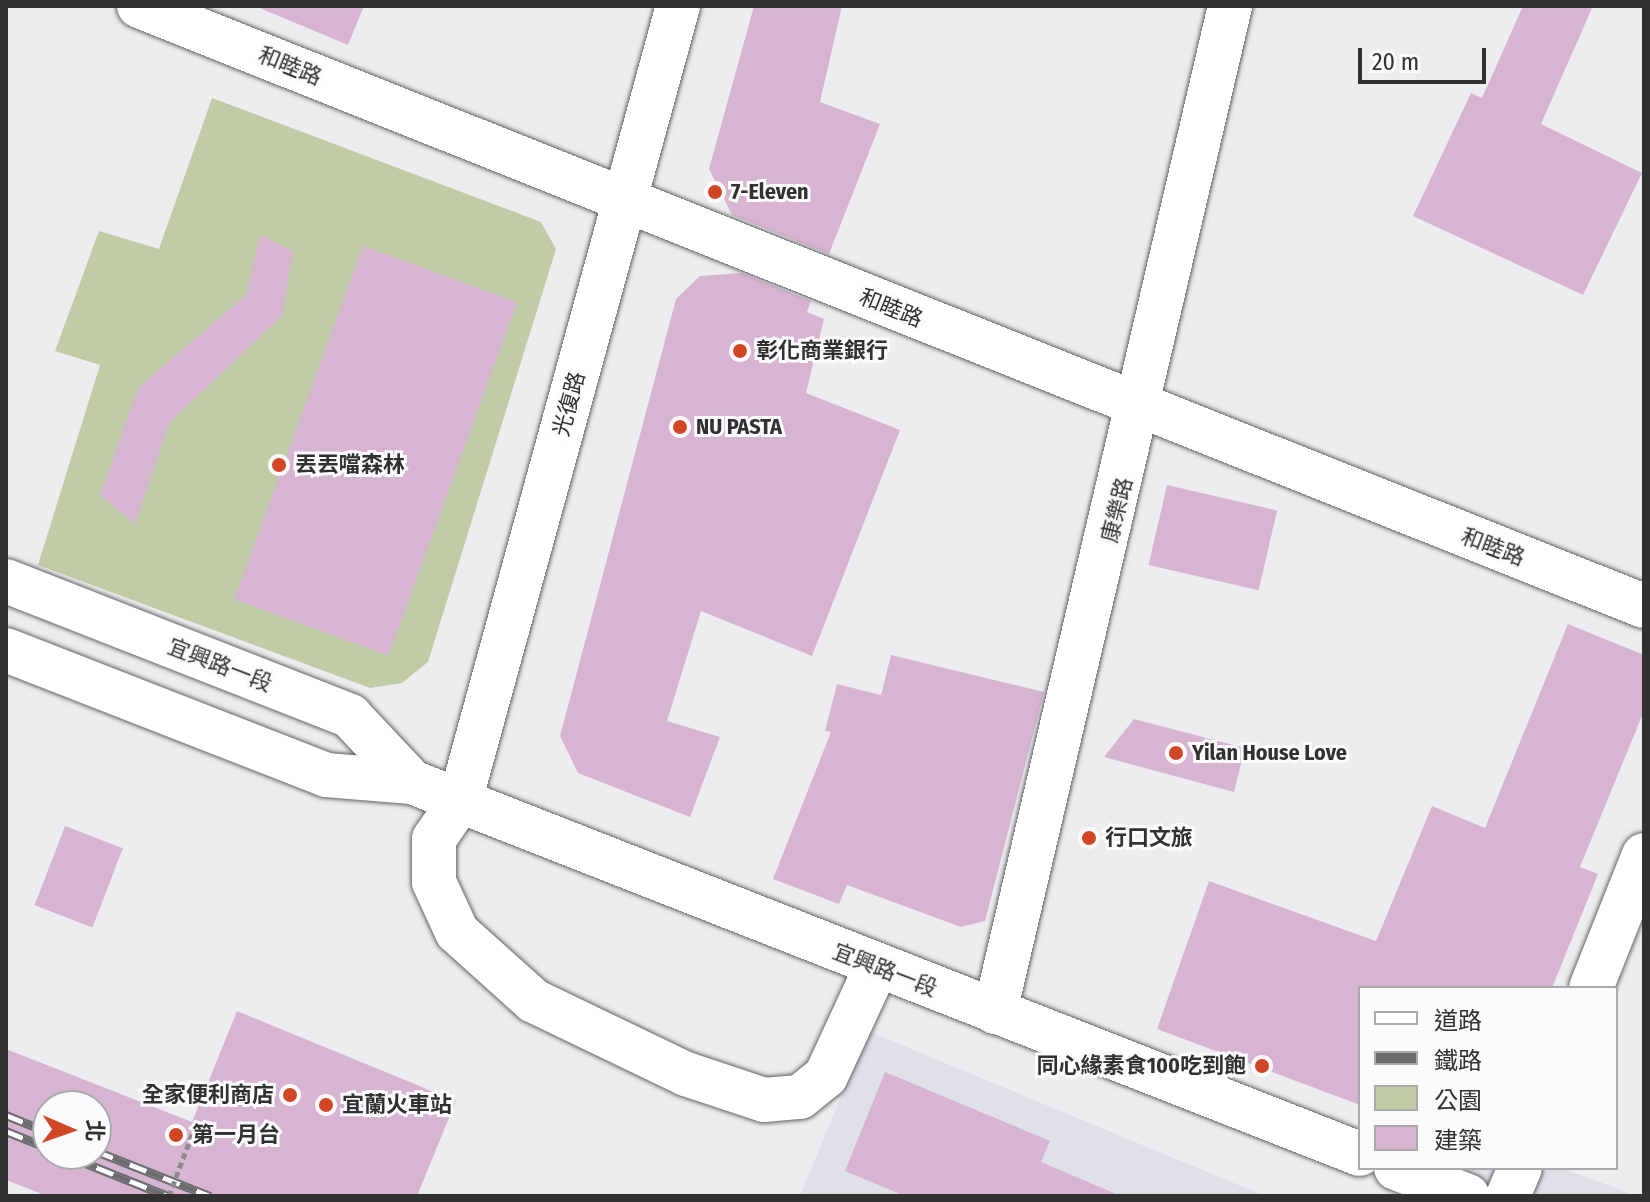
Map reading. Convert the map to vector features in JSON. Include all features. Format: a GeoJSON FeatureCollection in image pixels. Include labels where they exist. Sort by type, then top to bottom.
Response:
{"type":"FeatureCollection","features":[{"type":"Feature","properties":{"kind":"street","name":"和睦路"},"geometry":{"type":"LineString","coordinates":[[139,6],[1141,410],[1644,606]]}},
{"type":"Feature","properties":{"kind":"street","name":"光復路"},"geometry":{"type":"LineString","coordinates":[[678,6],[460,801],[434,839],[431,860],[457,932],[534,1001],[686,1074],[764,1100],[800,1097],[826,1076],[876,968]]}},
{"type":"Feature","properties":{"kind":"street","name":"康樂路"},"geometry":{"type":"LineString","coordinates":[[995,1012],[1141,410],[1230,6]]}},
{"type":"Feature","properties":{"kind":"street","name":"宜興路一段"},"geometry":{"type":"LineString","coordinates":[[6,581],[350,716],[412,782]]}},
{"type":"Feature","properties":{"kind":"street","name":"宜興路一段"},"geometry":{"type":"LineString","coordinates":[[6,650],[326,775],[412,782],[876,968],[1358,1153]]}},
{"type":"Feature","properties":{"kind":"street"},"geometry":{"type":"LineString","coordinates":[[1592,986],[1644,855]]}},
{"type":"Feature","properties":{"kind":"street"},"geometry":{"type":"LineString","coordinates":[[1401,1170],[1468,1196]]}},
{"type":"Feature","properties":{"kind":"street"},"geometry":{"type":"LineString","coordinates":[[1508,1196],[1519,1170]]}},
{"type":"Feature","properties":{"kind":"path"},"geometry":{"type":"LineString","coordinates":[[169,1196],[195,1126]]}},
{"type":"Feature","properties":{"kind":"shaded area"},"geometry":{"type":"Polygon","coordinates":[[[868,1031],[1265,1196],[800,1196],[868,1031]]]}},
{"type":"Feature","properties":{"kind":"shaded area"},"geometry":{"type":"Polygon","coordinates":[[[1454,1170],[1566,1170],[1638,1196],[1447,1196],[1454,1170]]]}},
{"type":"Feature","properties":{"kind":"green space","name":"丟丟噹森林"},"geometry":{"type":"Polygon","coordinates":[[[212,98],[541,222],[556,249],[428,662],[402,683],[370,688],[38,565],[100,365],[55,351],[99,231],[159,249],[212,98]]]}},
{"type":"Feature","properties":{"kind":"building"},"geometry":{"type":"Polygon","coordinates":[[[255,6],[364,6],[348,45],[255,6]]]}},
{"type":"Feature","properties":{"kind":"building"},"geometry":{"type":"Polygon","coordinates":[[[754,6],[842,6],[820,102],[880,124],[829,254],[732,215],[709,169],[754,6]]]}},
{"type":"Feature","properties":{"kind":"building"},"geometry":{"type":"Polygon","coordinates":[[[1523,6],[1593,6],[1541,124],[1642,173],[1583,295],[1413,216],[1471,93],[1482,98],[1523,6]]]}},
{"type":"Feature","properties":{"kind":"building"},"geometry":{"type":"Polygon","coordinates":[[[260,235],[293,251],[282,316],[169,423],[135,524],[100,495],[138,388],[246,295],[260,235]]]}},
{"type":"Feature","properties":{"kind":"building"},"geometry":{"type":"Polygon","coordinates":[[[363,246],[517,302],[389,655],[234,599],[363,246]]]}},
{"type":"Feature","properties":{"kind":"building"},"geometry":{"type":"Polygon","coordinates":[[[741,273],[811,301],[807,312],[824,319],[806,393],[900,430],[812,656],[701,611],[667,721],[720,737],[690,817],[578,773],[560,736],[676,299],[700,276],[741,273]]]}},
{"type":"Feature","properties":{"kind":"building"},"geometry":{"type":"Polygon","coordinates":[[[1167,485],[1277,510],[1259,590],[1149,565],[1167,485]]]}},
{"type":"Feature","properties":{"kind":"building"},"geometry":{"type":"Polygon","coordinates":[[[1568,624],[1644,655],[1644,711],[1580,867],[1598,874],[1553,986],[1358,986],[1358,1104],[1157,1029],[1209,881],[1376,941],[1432,806],[1485,828],[1568,624]]]}},
{"type":"Feature","properties":{"kind":"building"},"geometry":{"type":"Polygon","coordinates":[[[891,655],[1044,692],[985,921],[961,927],[847,885],[839,904],[773,879],[831,732],[825,731],[837,684],[881,695],[891,655]]]}},
{"type":"Feature","properties":{"kind":"building","name":"Yilan House Love"},"geometry":{"type":"Polygon","coordinates":[[[1134,719],[1245,748],[1234,792],[1104,757],[1134,719]]]}},
{"type":"Feature","properties":{"kind":"building"},"geometry":{"type":"Polygon","coordinates":[[[65,826],[123,848],[92,928],[35,905],[65,826]]]}},
{"type":"Feature","properties":{"kind":"building"},"geometry":{"type":"Polygon","coordinates":[[[237,1011],[456,1101],[417,1196],[47,1196],[6,1180],[6,1049],[110,1090],[32,1090],[32,1170],[112,1170],[112,1091],[192,1122],[237,1011]]]}},
{"type":"Feature","properties":{"kind":"building"},"geometry":{"type":"Polygon","coordinates":[[[885,1072],[1050,1141],[1041,1162],[1121,1196],[905,1196],[845,1171],[885,1072]]]}},
{"type":"Feature","properties":{"kind":"railway"},"geometry":{"type":"LineString","coordinates":[[6,1115],[32,1126]]}},
{"type":"Feature","properties":{"kind":"railway"},"geometry":{"type":"LineString","coordinates":[[6,1131],[32,1142]]}},
{"type":"Feature","properties":{"kind":"railway"},"geometry":{"type":"LineString","coordinates":[[112,1157],[210,1196]]}},
{"type":"Feature","properties":{"kind":"railway"},"geometry":{"type":"LineString","coordinates":[[103,1170],[168,1196]]}},
{"type":"Feature","properties":{"kind":"place","name":"7-Eleven"},"geometry":{"type":"Point","coordinates":[715,192]}},
{"type":"Feature","properties":{"kind":"place","name":"彰化商業銀行"},"geometry":{"type":"Point","coordinates":[740,351]}},
{"type":"Feature","properties":{"kind":"place","name":"NU PASTA"},"geometry":{"type":"Point","coordinates":[680,427]}},
{"type":"Feature","properties":{"kind":"place","name":"丟丟噹森林"},"geometry":{"type":"Point","coordinates":[279,465]}},
{"type":"Feature","properties":{"kind":"place","name":"Yilan House Love"},"geometry":{"type":"Point","coordinates":[1176,753]}},
{"type":"Feature","properties":{"kind":"place","name":"行口文旅"},"geometry":{"type":"Point","coordinates":[1089,838]}},
{"type":"Feature","properties":{"kind":"place","name":"同心緣素食100吃到飽"},"geometry":{"type":"Point","coordinates":[1262,1066]}},
{"type":"Feature","properties":{"kind":"place","name":"全家便利商店"},"geometry":{"type":"Point","coordinates":[290,1095]}},
{"type":"Feature","properties":{"kind":"place","name":"宜蘭火車站"},"geometry":{"type":"Point","coordinates":[326,1105]}},
{"type":"Feature","properties":{"kind":"place","name":"第一月台"},"geometry":{"type":"Point","coordinates":[176,1135]}}]}
